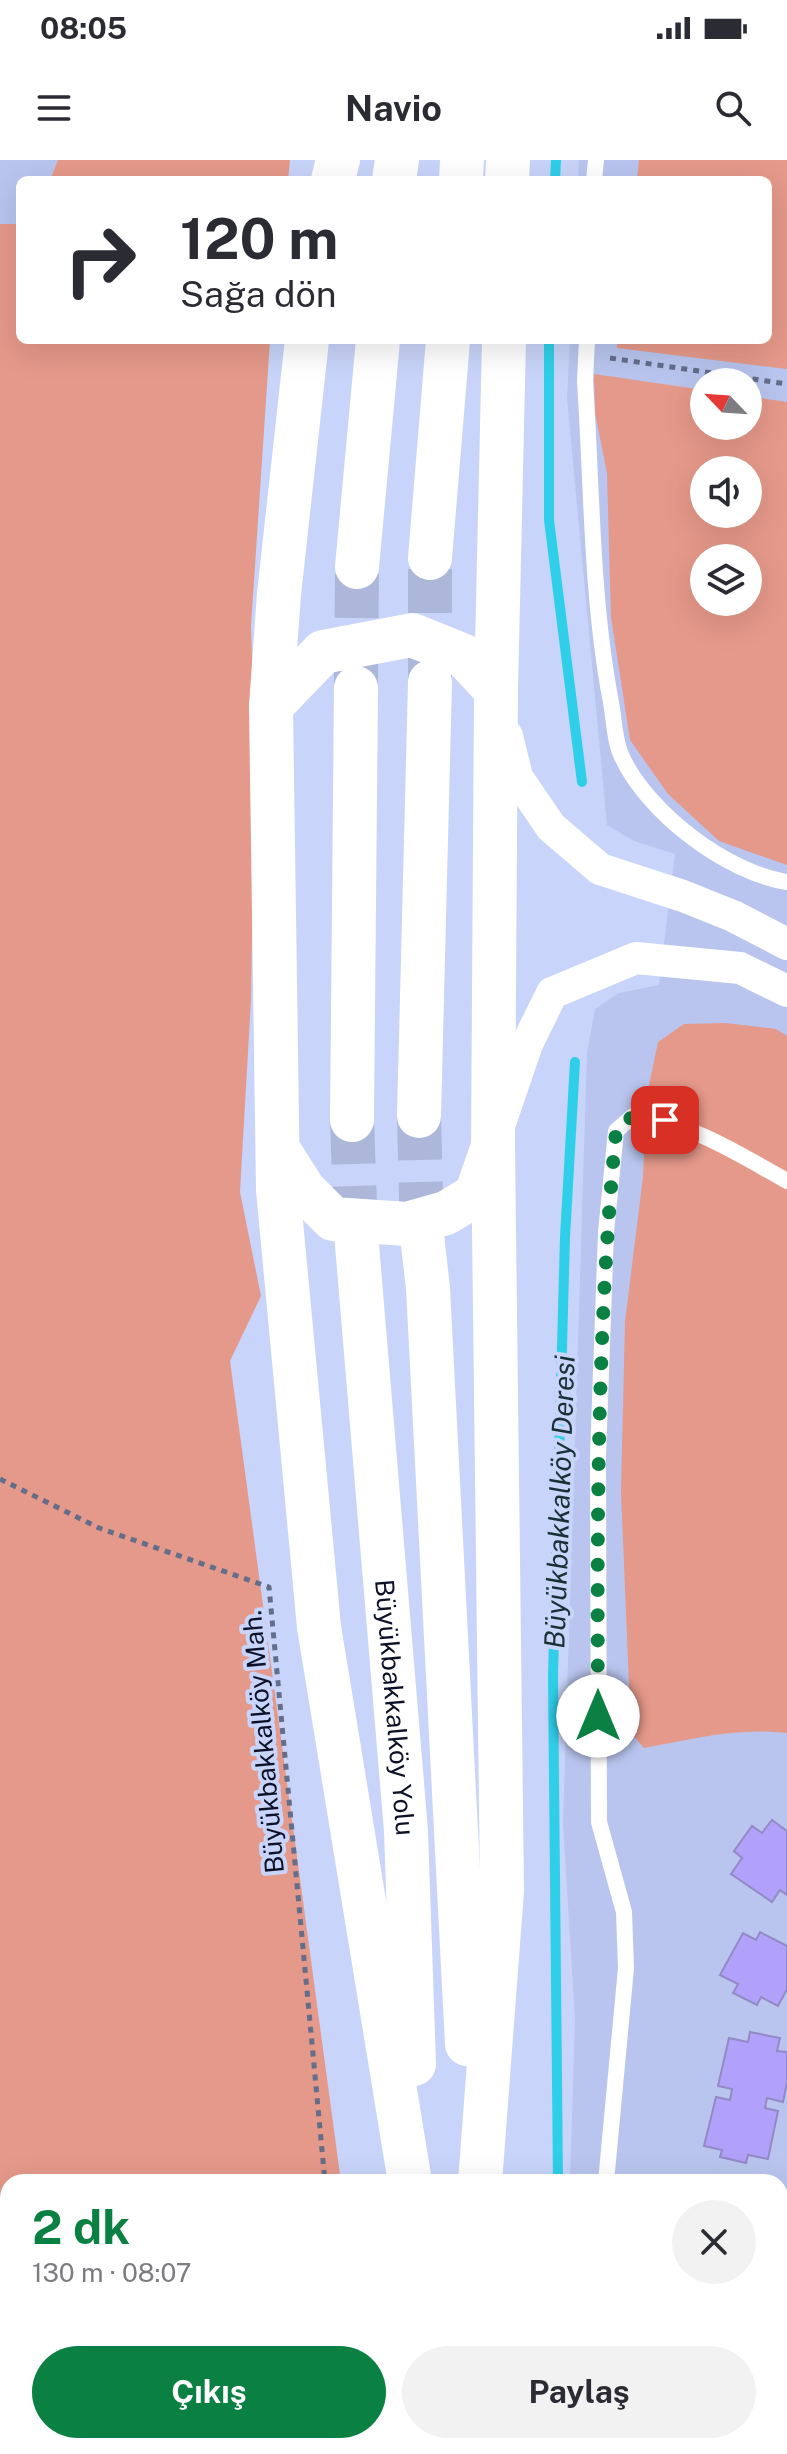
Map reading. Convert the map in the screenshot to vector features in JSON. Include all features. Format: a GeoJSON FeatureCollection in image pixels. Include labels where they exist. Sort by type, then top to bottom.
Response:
{"type":"FeatureCollection","features":[{"type":"Feature","properties":{"kind":"highway"},"geometry":{"type":"LineString","coordinates":[[307,344],[279,594],[271,706],[278,1190],[319,1627],[409,2174]]}},
{"type":"Feature","properties":{"kind":"highway"},"geometry":{"type":"LineString","coordinates":[[357,567],[378,344]]}},
{"type":"Feature","properties":{"kind":"highway"},"geometry":{"type":"LineString","coordinates":[[430,558],[448,344]]}},
{"type":"Feature","properties":{"kind":"highway"},"geometry":{"type":"LineString","coordinates":[[478,2174],[502,1891],[493,1146],[496,690],[504,344]]}},
{"type":"Feature","properties":{"kind":"highway"},"geometry":{"type":"LineString","coordinates":[[271,706],[323,652],[412,635],[464,656],[496,690]]}},
{"type":"Feature","properties":{"kind":"highway"},"geometry":{"type":"LineString","coordinates":[[419,1116],[430,682]]}},
{"type":"Feature","properties":{"kind":"highway"},"geometry":{"type":"LineString","coordinates":[[352,1120],[356,688]]}},
{"type":"Feature","properties":{"kind":"highway"},"geometry":{"type":"LineString","coordinates":[[278,1149],[304,1190],[333,1219],[407,1224],[446,1213],[476,1195],[493,1146]]}},
{"type":"Feature","properties":{"kind":"highway","name":"Büyükbakkalköy Yolu"},"geometry":{"type":"LineString","coordinates":[[356,1233],[406,1831],[418,2174]]}},
{"type":"Feature","properties":{"kind":"highway","name":"Büyükbakkalköy Yolu"},"geometry":{"type":"LineString","coordinates":[[422,1236],[428,1288],[477,2174]]}},
{"type":"Feature","properties":{"kind":"street"},"geometry":{"type":"LineString","coordinates":[[496,690],[517,777],[551,827],[600,869],[708,906],[787,944]]}},
{"type":"Feature","properties":{"kind":"street"},"geometry":{"type":"LineString","coordinates":[[493,1146],[527,1044],[552,993],[636,958],[740,968],[787,991]]}},
{"type":"Feature","properties":{"kind":"lane"},"geometry":{"type":"LineString","coordinates":[[586,348],[600,643],[621,756],[654,802],[709,852],[768,879],[787,882]]}},
{"type":"Feature","properties":{"kind":"lane"},"geometry":{"type":"LineString","coordinates":[[607,2174],[626,1968],[624,1912],[599,1822],[598,1456],[606,1232],[616,1131],[633,1116],[665,1120],[699,1132],[787,1181]]}},
{"type":"Feature","properties":{"kind":"path"},"geometry":{"type":"LineString","coordinates":[[586,348],[787,384]]}},
{"type":"Feature","properties":{"kind":"path","name":"Büyükbakkalköy Mah."},"geometry":{"type":"LineString","coordinates":[[0,1479],[99,1528],[269,1587],[324,2174]]}},
{"type":"Feature","properties":{"kind":"shaded area"},"geometry":{"type":"Polygon","coordinates":[[[0,160],[58,160],[52,176],[16,176],[16,224],[0,224],[0,160]]]}},
{"type":"Feature","properties":{"kind":"shaded area"},"geometry":{"type":"Polygon","coordinates":[[[58,160],[290,160],[288,176],[52,176],[58,160]]]}},
{"type":"Feature","properties":{"kind":"shaded area"},"geometry":{"type":"Polygon","coordinates":[[[579,160],[787,160],[787,2174],[570,2174],[575,2019],[563,1824],[587,1053],[595,1009],[619,993],[659,985],[675,854],[634,841],[607,825],[567,398],[570,344],[772,344],[772,176],[578,176],[579,160]]]}},
{"type":"Feature","properties":{"kind":"shaded area"},"geometry":{"type":"Polygon","coordinates":[[[639,160],[787,160],[787,369],[617,348],[618,344],[772,344],[772,176],[637,176],[639,160]]]}},
{"type":"Feature","properties":{"kind":"shaded area"},"geometry":{"type":"Polygon","coordinates":[[[0,224],[16,224],[16,344],[270,344],[251,626],[255,747],[251,1000],[240,1192],[261,1296],[230,1361],[340,2174],[0,2174],[0,224]]]}},
{"type":"Feature","properties":{"kind":"shaded area"},"geometry":{"type":"Polygon","coordinates":[[[594,374],[690,388],[690,440],[762,440],[762,398],[787,402],[787,865],[719,841],[668,794],[630,740],[611,617],[607,473],[595,413],[594,374]]]}},
{"type":"Feature","properties":{"kind":"shaded area"},"geometry":{"type":"Polygon","coordinates":[[[725,1023],[776,1029],[787,1036],[787,1733],[733,1733],[644,1748],[631,1733],[621,1492],[625,1322],[643,1177],[647,1095],[658,1042],[684,1024],[725,1023]]]}},
{"type":"Feature","properties":{"kind":"building"},"geometry":{"type":"Polygon","coordinates":[[[772,1820],[787,1831],[787,1895],[780,1890],[772,1902],[731,1874],[742,1858],[734,1851],[752,1826],[762,1833],[772,1820]]]}},
{"type":"Feature","properties":{"kind":"building"},"geometry":{"type":"Polygon","coordinates":[[[760,1932],[787,1946],[787,1989],[778,2006],[761,1997],[757,2005],[733,1993],[738,1984],[720,1975],[743,1933],[756,1940],[760,1932]]]}},
{"type":"Feature","properties":{"kind":"building"},"geometry":{"type":"Polygon","coordinates":[[[750,2032],[780,2038],[777,2051],[787,2052],[787,2083],[783,2102],[767,2098],[765,2108],[778,2111],[768,2159],[748,2155],[746,2163],[720,2157],[722,2150],[704,2146],[716,2097],[730,2100],[732,2089],[718,2086],[729,2038],[748,2042],[750,2032]]]}},
{"type":"Feature","properties":{"kind":"waterway","name":"Büyükbakkalköy Deresi"},"geometry":{"type":"LineString","coordinates":[[555,176],[556,160]]}},
{"type":"Feature","properties":{"kind":"waterway","name":"Büyükbakkalköy Deresi"},"geometry":{"type":"LineString","coordinates":[[549,344],[549,520],[582,782]]}},
{"type":"Feature","properties":{"kind":"waterway","name":"Büyükbakkalköy Deresi"},"geometry":{"type":"LineString","coordinates":[[558,2174],[553,1676],[565,1237],[575,1062]]}},
{"type":"Feature","properties":{"kind":"tunnel"},"geometry":{"type":"LineString","coordinates":[[430,558],[430,679]]}},
{"type":"Feature","properties":{"kind":"tunnel"},"geometry":{"type":"LineString","coordinates":[[356,684],[357,567]]}},
{"type":"Feature","properties":{"kind":"tunnel"},"geometry":{"type":"LineString","coordinates":[[419,1116],[422,1236]]}},
{"type":"Feature","properties":{"kind":"tunnel"},"geometry":{"type":"LineString","coordinates":[[352,1120],[356,1233]]}},
{"type":"Feature","properties":{"kind":"route"},"geometry":{"type":"LineString","coordinates":[[598,1716],[598,1456],[606,1232],[616,1131],[633,1116],[665,1120]]}}]}
